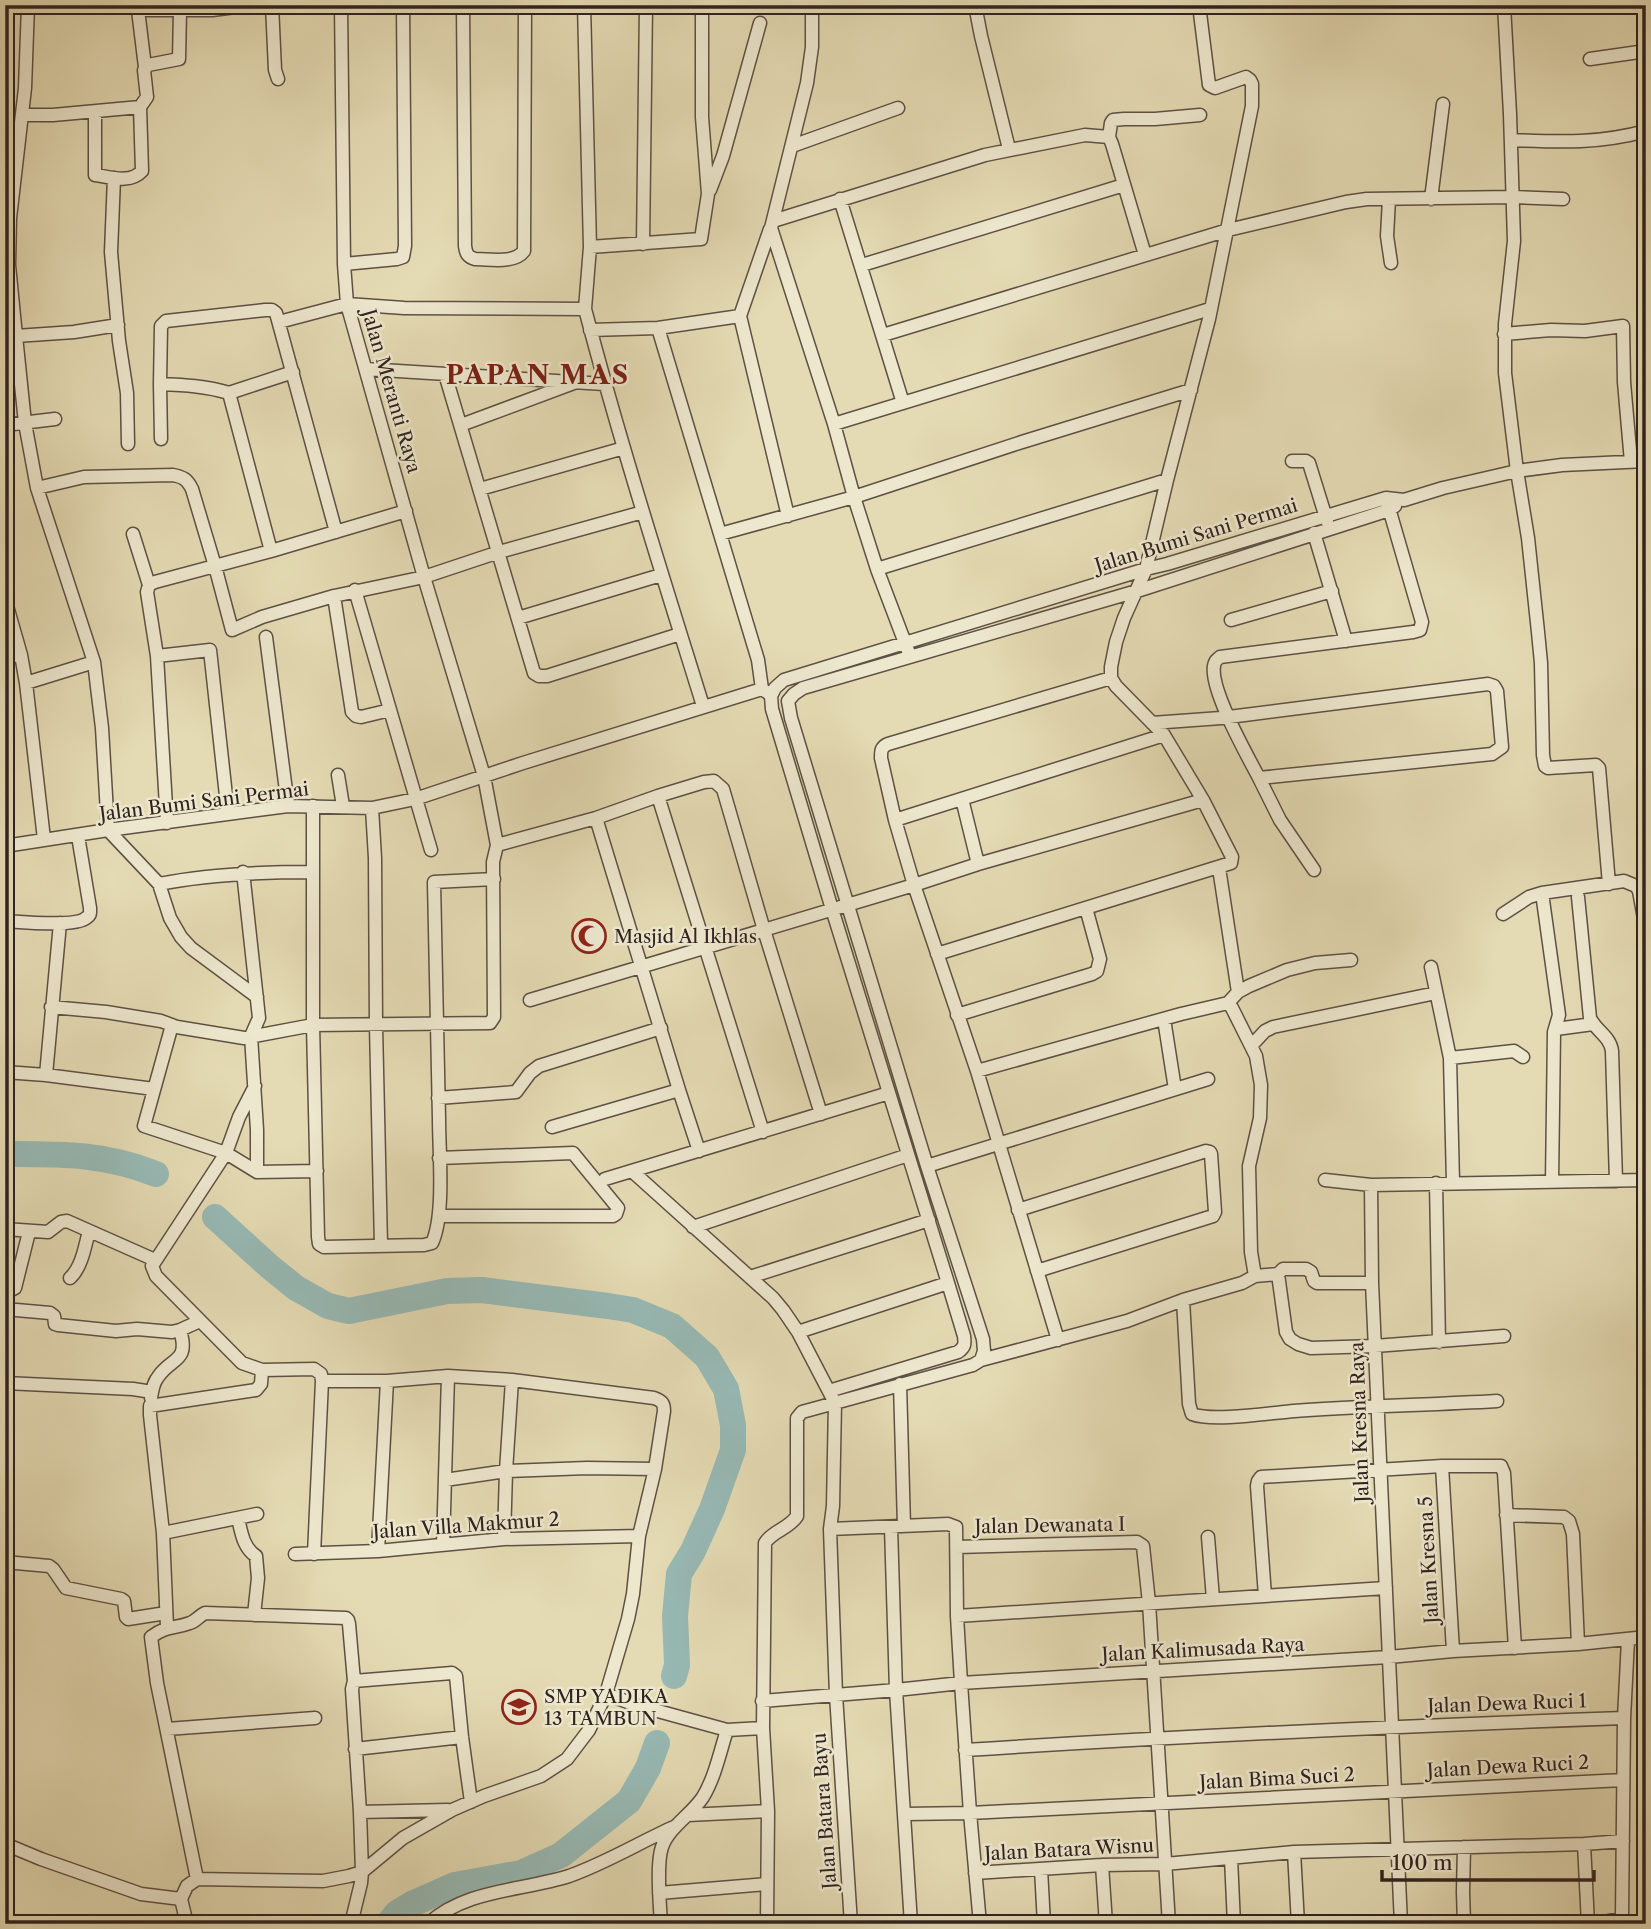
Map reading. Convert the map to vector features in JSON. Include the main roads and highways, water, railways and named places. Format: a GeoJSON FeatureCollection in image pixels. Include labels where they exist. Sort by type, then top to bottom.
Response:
{"type":"FeatureCollection","features":[{"type":"Feature","properties":{"kind":"waterway"},"geometry":{"type":"LineString","coordinates":[[5,1154],[100,1158],[156,1174]]}},
{"type":"Feature","properties":{"kind":"waterway"},"geometry":{"type":"LineString","coordinates":[[215,1217],[296,1288],[328,1306],[349,1311],[447,1291],[482,1290],[608,1306],[633,1310],[672,1326],[707,1357],[726,1389],[733,1425],[733,1450],[712,1509],[679,1574],[675,1616],[677,1665],[674,1676]]}},
{"type":"Feature","properties":{"kind":"waterway"},"geometry":{"type":"LineString","coordinates":[[388,1924],[397,1913],[412,1904],[455,1885],[521,1873],[561,1855],[629,1801],[648,1768],[657,1743]]}},
{"type":"Feature","properties":{"kind":"place","name":"Masjid Al Ikhlas"},"geometry":{"type":"Point","coordinates":[589,936]}},
{"type":"Feature","properties":{"kind":"place","name":"SMP YADIKA 13 TAMBUN"},"geometry":{"type":"Point","coordinates":[519,1707]}},
{"type":"Feature","properties":{"kind":"district","name":"PAPAN MAS"},"geometry":{"type":"Point","coordinates":[538,375]}}]}
